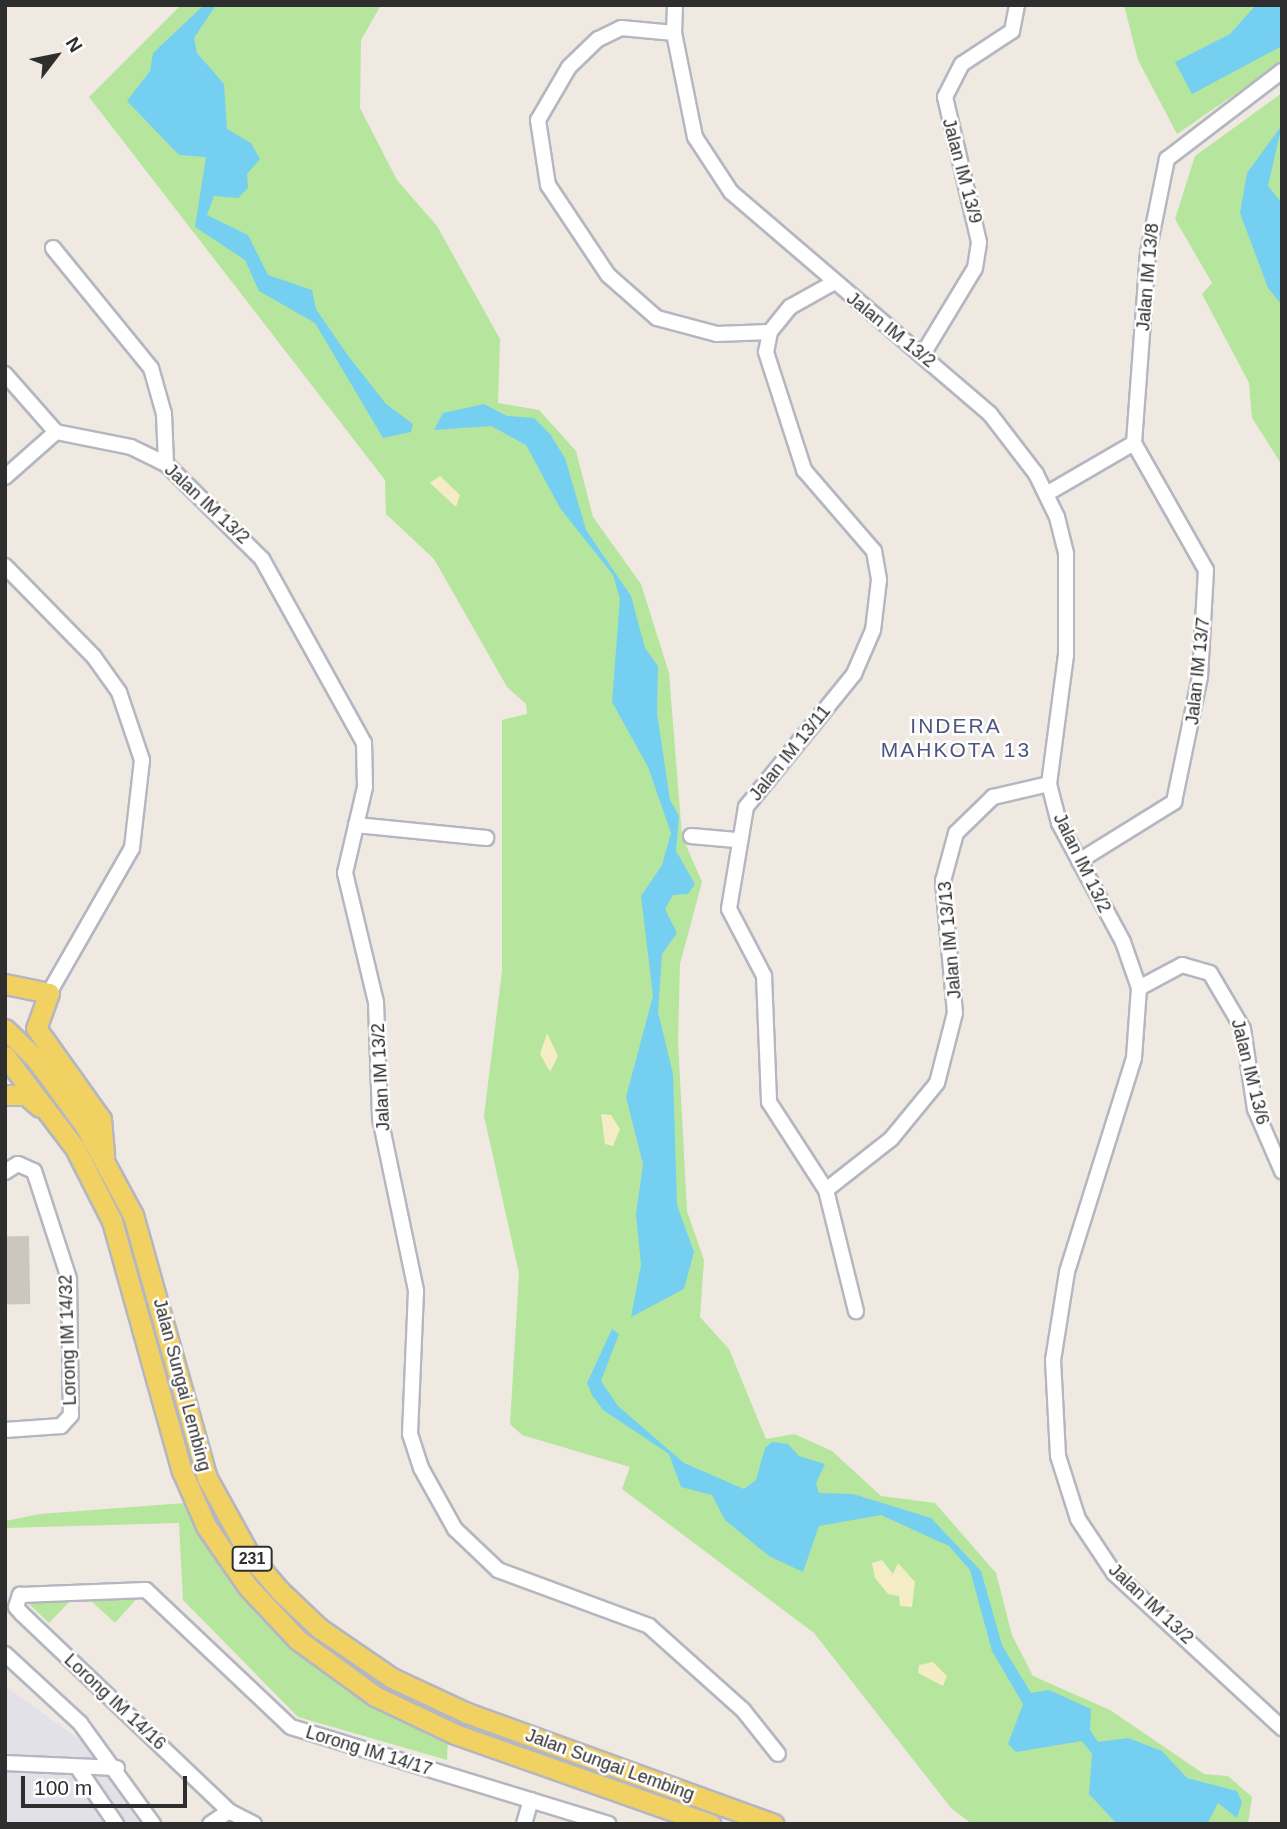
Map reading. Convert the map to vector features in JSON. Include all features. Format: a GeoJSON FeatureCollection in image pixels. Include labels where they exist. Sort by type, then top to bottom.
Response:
{"type":"FeatureCollection","features":[{"type":"Feature","properties":{"kind":"main road"},"geometry":{"type":"LineString","coordinates":[[5,984],[49,993],[36,1028],[101,1119],[104,1157]]}},
{"type":"Feature","properties":{"kind":"main road","name":"Jalan Sungai Lembing"},"geometry":{"type":"LineString","coordinates":[[5,1029],[35,1058],[104,1157],[133,1215],[207,1478],[250,1556],[280,1591],[318,1628],[392,1678],[467,1713],[773,1824]]}},
{"type":"Feature","properties":{"kind":"main road","name":"Jalan Sungai Lembing"},"geometry":{"type":"LineString","coordinates":[[5,1056],[75,1148],[112,1221],[182,1471],[206,1526],[248,1587],[298,1640],[375,1696],[454,1734],[711,1824]]}},
{"type":"Feature","properties":{"kind":"main road"},"geometry":{"type":"LineString","coordinates":[[5,1095],[32,1098],[75,1148]]}},
{"type":"Feature","properties":{"kind":"street","name":"Jalan IM 13/2"},"geometry":{"type":"LineString","coordinates":[[674,5],[674,33],[702,150],[750,212],[833,283],[923,354],[1008,434],[1048,493],[1068,584],[1066,655],[1049,784],[1079,861],[1139,988],[1134,1058],[1067,1272],[1053,1360],[1058,1456],[1078,1519],[1114,1573],[1282,1728]]}},
{"type":"Feature","properties":{"kind":"street","name":"Jalan IM 13/9"},"geometry":{"type":"LineString","coordinates":[[923,354],[975,268],[979,243],[945,97],[962,64],[1012,31],[1017,5]]}},
{"type":"Feature","properties":{"kind":"street"},"geometry":{"type":"LineString","coordinates":[[674,33],[621,28],[598,39],[569,67],[538,120],[548,185],[608,275],[657,318],[717,334],[770,332],[790,307],[833,283]]}},
{"type":"Feature","properties":{"kind":"street","name":"Jalan IM 13/8"},"geometry":{"type":"LineString","coordinates":[[1134,443],[1148,253],[1162,171],[1186,139],[1282,71]]}},
{"type":"Feature","properties":{"kind":"street"},"geometry":{"type":"LineString","coordinates":[[53,248],[151,368],[164,414],[166,464]]}},
{"type":"Feature","properties":{"kind":"street","name":"Jalan IM 13/11"},"geometry":{"type":"LineString","coordinates":[[770,332],[770,372],[798,457],[820,491],[863,532],[879,580],[867,654],[746,807],[736,840],[730,919],[764,976],[769,1102],[826,1191],[856,1311]]}},
{"type":"Feature","properties":{"kind":"street"},"geometry":{"type":"LineString","coordinates":[[5,374],[55,432],[5,477]]}},
{"type":"Feature","properties":{"kind":"street","name":"Jalan IM 13/2"},"geometry":{"type":"LineString","coordinates":[[55,432],[131,447],[166,464],[250,541],[338,690],[367,765],[345,873],[376,1002],[380,1118],[416,1291],[411,1434],[421,1468],[455,1529],[498,1570],[649,1626],[743,1710],[778,1754]]}},
{"type":"Feature","properties":{"kind":"street"},"geometry":{"type":"LineString","coordinates":[[1048,493],[1134,443]]}},
{"type":"Feature","properties":{"kind":"street","name":"Jalan IM 13/7"},"geometry":{"type":"LineString","coordinates":[[1079,861],[1174,802],[1200,677],[1206,570],[1134,443]]}},
{"type":"Feature","properties":{"kind":"street"},"geometry":{"type":"LineString","coordinates":[[5,566],[101,666],[135,728],[142,760],[132,848],[49,993]]}},
{"type":"Feature","properties":{"kind":"street","name":"Jalan IM 13/13"},"geometry":{"type":"LineString","coordinates":[[826,1191],[891,1139],[937,1083],[955,1013],[943,881],[956,833],[993,797],[1049,784]]}},
{"type":"Feature","properties":{"kind":"street"},"geometry":{"type":"LineString","coordinates":[[356,825],[486,838]]}},
{"type":"Feature","properties":{"kind":"street"},"geometry":{"type":"LineString","coordinates":[[691,836],[736,840]]}},
{"type":"Feature","properties":{"kind":"street","name":"Jalan IM 13/6"},"geometry":{"type":"LineString","coordinates":[[1139,988],[1182,965],[1210,973],[1243,1029],[1255,1109],[1282,1171]]}},
{"type":"Feature","properties":{"kind":"street","name":"Lorong IM 14/32"},"geometry":{"type":"LineString","coordinates":[[5,1172],[18,1164],[34,1171],[69,1279],[71,1415],[61,1426],[5,1430]]}},
{"type":"Feature","properties":{"kind":"street","name":"Lorong IM 14/17"},"geometry":{"type":"LineString","coordinates":[[16,1600],[28,1591],[135,1587],[154,1594],[291,1727],[609,1824]]}},
{"type":"Feature","properties":{"kind":"street","name":"Lorong IM 14/16"},"geometry":{"type":"LineString","coordinates":[[16,1600],[22,1615],[229,1811],[254,1824]]}},
{"type":"Feature","properties":{"kind":"street"},"geometry":{"type":"LineString","coordinates":[[5,1654],[117,1768],[153,1824]]}},
{"type":"Feature","properties":{"kind":"street"},"geometry":{"type":"LineString","coordinates":[[5,1763],[117,1768]]}},
{"type":"Feature","properties":{"kind":"street"},"geometry":{"type":"LineString","coordinates":[[78,1768],[116,1824]]}},
{"type":"Feature","properties":{"kind":"street"},"geometry":{"type":"LineString","coordinates":[[524,1824],[531,1800]]}},
{"type":"Feature","properties":{"kind":"street"},"geometry":{"type":"LineString","coordinates":[[210,1824],[229,1811]]}},
{"type":"Feature","properties":{"kind":"shaded area"},"geometry":{"type":"Polygon","coordinates":[[[5,1686],[83,1742],[140,1824],[5,1824],[5,1686]]]}},
{"type":"Feature","properties":{"kind":"green space"},"geometry":{"type":"Polygon","coordinates":[[[181,5],[381,5],[361,40],[360,108],[397,180],[437,226],[500,339],[498,403],[539,410],[576,451],[593,517],[641,584],[669,673],[682,836],[702,882],[680,964],[678,1041],[687,1211],[704,1260],[700,1317],[729,1349],[766,1439],[794,1434],[832,1451],[881,1496],[935,1503],[996,1573],[1012,1635],[1033,1676],[1110,1710],[1204,1774],[1228,1776],[1252,1797],[1248,1824],[972,1824],[951,1808],[814,1633],[622,1489],[630,1467],[522,1435],[510,1424],[519,1273],[484,1116],[502,971],[502,720],[527,714],[526,704],[507,687],[434,559],[386,514],[385,480],[89,97],[181,5]]]}},
{"type":"Feature","properties":{"kind":"green space"},"geometry":{"type":"Polygon","coordinates":[[[1124,5],[1282,5],[1282,62],[1177,134],[1138,60],[1124,5]]]}},
{"type":"Feature","properties":{"kind":"green space"},"geometry":{"type":"Polygon","coordinates":[[[1282,93],[1282,465],[1252,418],[1249,383],[1202,294],[1212,283],[1175,219],[1195,156],[1282,93]]]}},
{"type":"Feature","properties":{"kind":"green space"},"geometry":{"type":"Polygon","coordinates":[[[185,1503],[225,1572],[271,1629],[329,1676],[448,1739],[447,1760],[298,1717],[183,1600],[179,1523],[5,1528],[5,1521],[40,1514],[185,1503]]]}},
{"type":"Feature","properties":{"kind":"green space"},"geometry":{"type":"Polygon","coordinates":[[[139,1596],[115,1623],[87,1597],[139,1596]]]}},
{"type":"Feature","properties":{"kind":"green space"},"geometry":{"type":"Polygon","coordinates":[[[73,1598],[49,1623],[28,1603],[30,1601],[73,1598]]]}},
{"type":"Feature","properties":{"kind":"sand"},"geometry":{"type":"Polygon","coordinates":[[[440,476],[460,495],[456,507],[430,483],[440,476]]]}},
{"type":"Feature","properties":{"kind":"sand"},"geometry":{"type":"Polygon","coordinates":[[[547,1033],[558,1056],[550,1072],[540,1054],[547,1033]]]}},
{"type":"Feature","properties":{"kind":"sand"},"geometry":{"type":"Polygon","coordinates":[[[601,1114],[611,1115],[620,1129],[613,1146],[605,1144],[601,1114]]]}},
{"type":"Feature","properties":{"kind":"sand"},"geometry":{"type":"Polygon","coordinates":[[[882,1560],[893,1574],[898,1563],[915,1582],[912,1607],[900,1606],[899,1596],[888,1594],[875,1578],[872,1563],[882,1560]]]}},
{"type":"Feature","properties":{"kind":"sand"},"geometry":{"type":"Polygon","coordinates":[[[933,1662],[947,1676],[943,1686],[918,1673],[919,1665],[933,1662]]]}},
{"type":"Feature","properties":{"kind":"water"},"geometry":{"type":"Polygon","coordinates":[[[204,5],[216,5],[194,38],[197,53],[224,84],[227,129],[251,143],[260,159],[247,174],[248,188],[238,198],[214,196],[207,215],[248,235],[268,275],[312,290],[316,309],[346,353],[386,404],[413,424],[411,432],[383,438],[315,323],[259,291],[245,260],[195,227],[206,157],[179,155],[127,101],[150,71],[153,53],[204,5]]]}},
{"type":"Feature","properties":{"kind":"water"},"geometry":{"type":"Polygon","coordinates":[[[1256,5],[1282,5],[1282,46],[1192,94],[1175,62],[1230,34],[1256,5]]]}},
{"type":"Feature","properties":{"kind":"water"},"geometry":{"type":"Polygon","coordinates":[[[1282,125],[1268,186],[1282,203],[1282,305],[1268,288],[1240,213],[1247,173],[1282,125]]]}},
{"type":"Feature","properties":{"kind":"water"},"geometry":{"type":"Polygon","coordinates":[[[484,404],[507,416],[534,418],[550,434],[565,458],[586,530],[631,596],[645,648],[658,666],[657,713],[670,800],[679,816],[676,851],[695,884],[688,894],[673,895],[665,909],[677,933],[662,954],[658,1012],[673,1074],[677,1205],[694,1252],[684,1289],[631,1317],[641,1265],[636,1214],[643,1164],[626,1097],[653,996],[641,896],[662,865],[671,833],[648,767],[612,702],[620,599],[613,575],[560,508],[526,445],[491,426],[434,430],[443,413],[484,404]]]}},
{"type":"Feature","properties":{"kind":"water"},"geometry":{"type":"Polygon","coordinates":[[[612,1329],[619,1334],[601,1381],[618,1406],[684,1463],[744,1489],[756,1480],[765,1448],[772,1442],[788,1444],[799,1456],[825,1464],[816,1483],[819,1493],[853,1494],[931,1518],[981,1571],[1002,1645],[1031,1693],[1049,1690],[1091,1709],[1090,1730],[1098,1742],[1128,1738],[1162,1751],[1187,1778],[1237,1791],[1242,1802],[1237,1818],[1218,1803],[1207,1824],[1117,1824],[1089,1794],[1092,1754],[1082,1741],[1016,1752],[1008,1744],[1023,1704],[992,1651],[970,1570],[949,1546],[881,1515],[819,1526],[803,1572],[769,1556],[725,1520],[712,1495],[681,1487],[669,1454],[603,1410],[592,1395],[587,1383],[612,1329]]]}},
{"type":"Feature","properties":{"kind":"building"},"geometry":{"type":"Polygon","coordinates":[[[5,1236],[29,1236],[30,1304],[6,1304],[5,1236]]]}},
{"type":"Feature","properties":{"kind":"district","name":"INDERA MAHKOTA 13"},"geometry":{"type":"Point","coordinates":[956,738]}}]}
